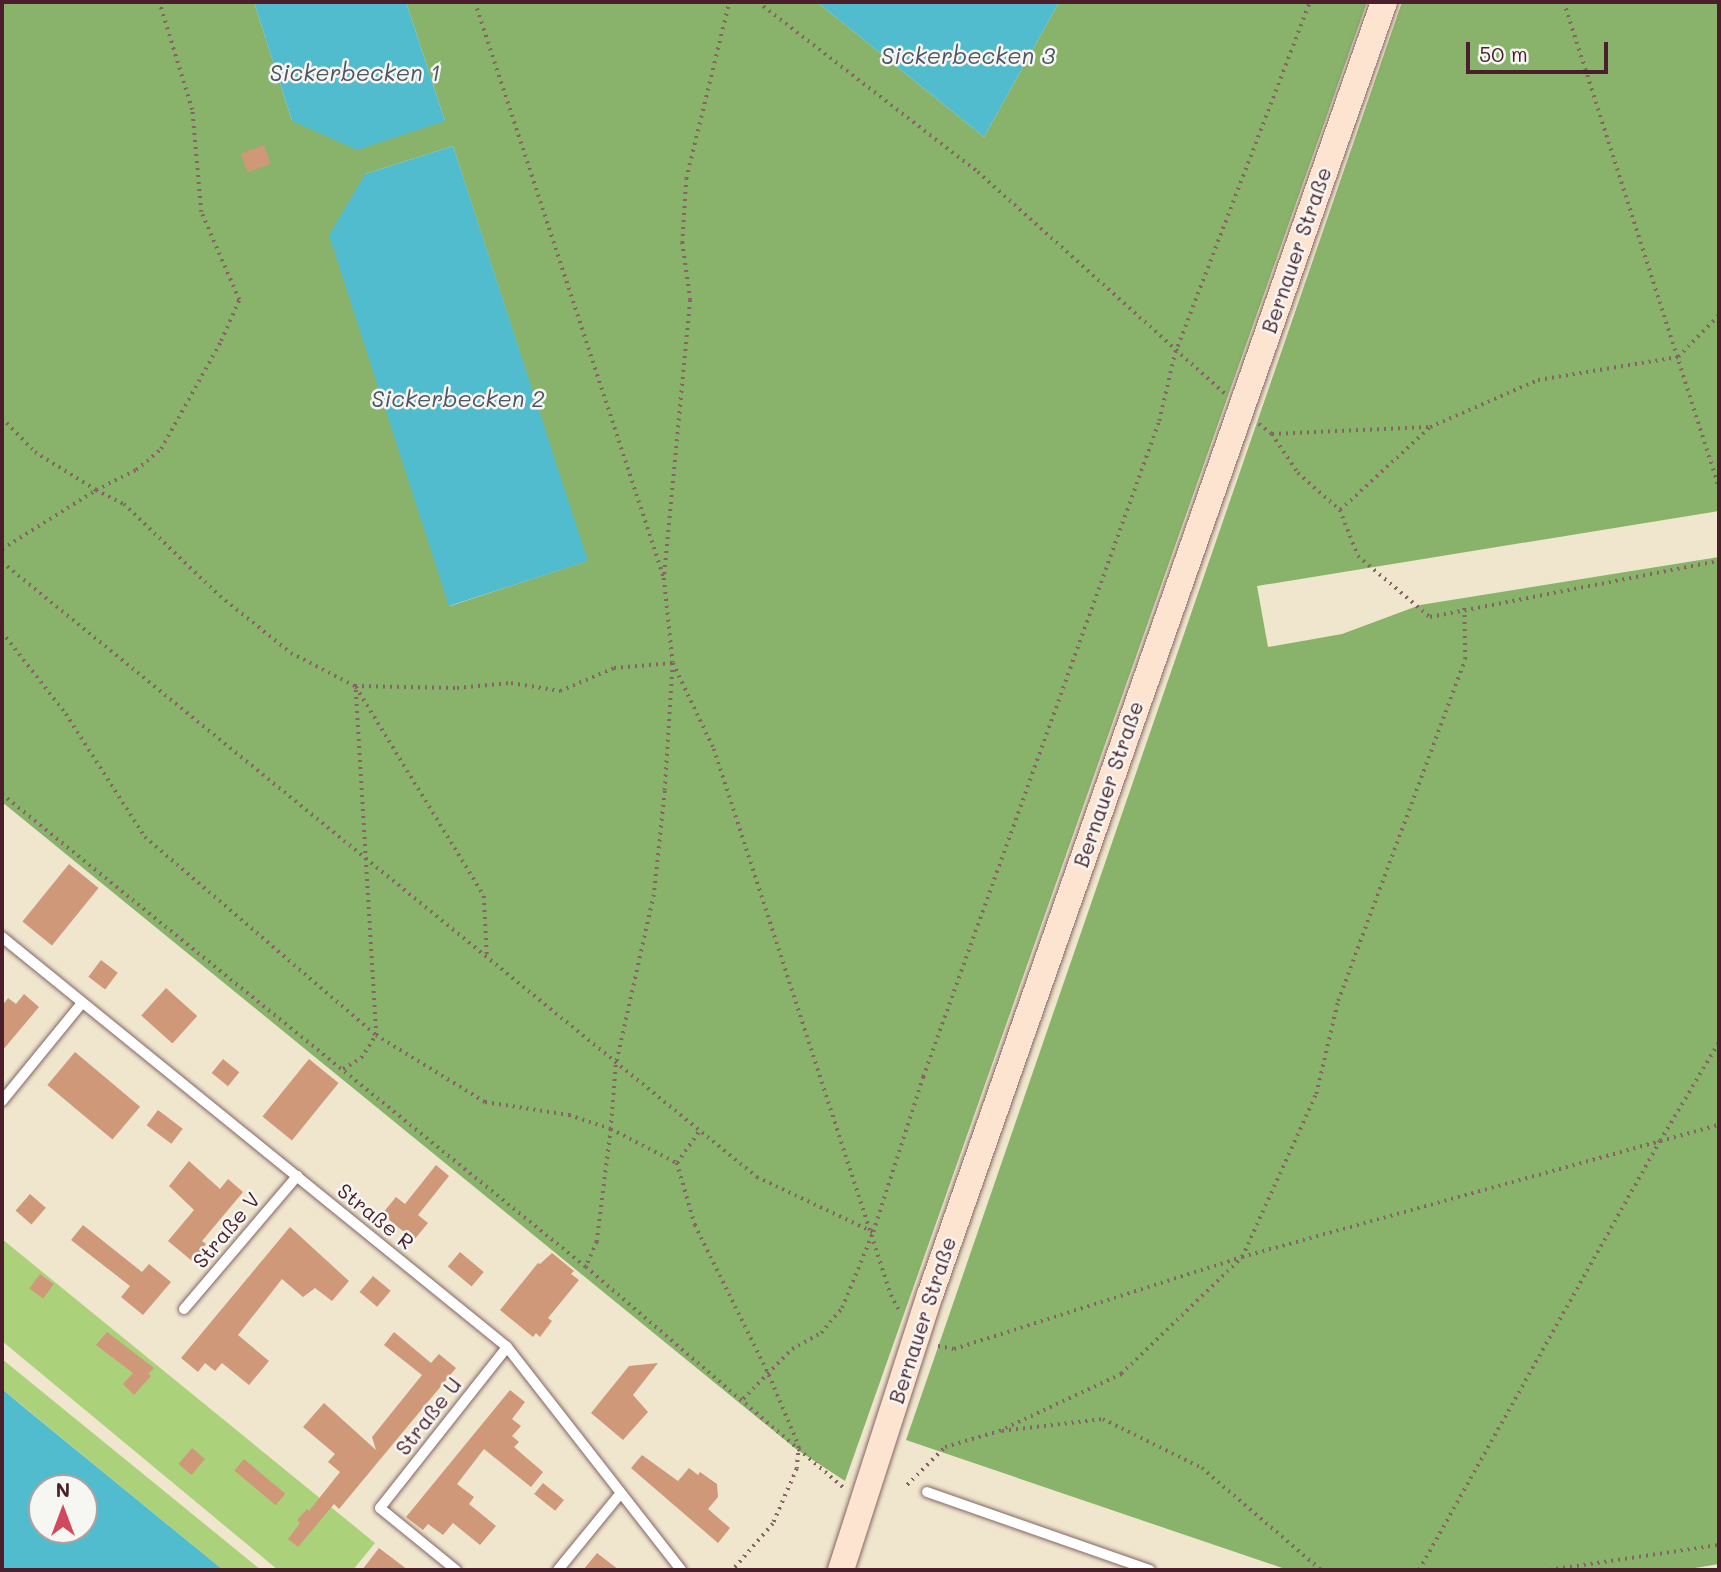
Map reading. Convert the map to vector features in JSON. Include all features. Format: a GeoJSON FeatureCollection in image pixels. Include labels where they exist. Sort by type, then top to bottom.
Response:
{"type":"FeatureCollection","features":[{"type":"Feature","properties":{"kind":"main road","name":"Bernauer Straße"},"geometry":{"type":"LineString","coordinates":[[842,1570],[918,1333],[1384,2]]}},
{"type":"Feature","properties":{"kind":"lane","name":"Straße R"},"geometry":{"type":"LineString","coordinates":[[2,937],[506,1347],[681,1570]]}},
{"type":"Feature","properties":{"kind":"lane"},"geometry":{"type":"LineString","coordinates":[[2,1101],[82,1003]]}},
{"type":"Feature","properties":{"kind":"lane","name":"Straße V"},"geometry":{"type":"LineString","coordinates":[[184,1309],[297,1176]]}},
{"type":"Feature","properties":{"kind":"lane","name":"Straße U"},"geometry":{"type":"LineString","coordinates":[[456,1570],[380,1508],[506,1347]]}},
{"type":"Feature","properties":{"kind":"lane"},"geometry":{"type":"LineString","coordinates":[[927,1492],[1150,1570]]}},
{"type":"Feature","properties":{"kind":"lane"},"geometry":{"type":"LineString","coordinates":[[558,1570],[620,1494]]}},
{"type":"Feature","properties":{"kind":"path"},"geometry":{"type":"LineString","coordinates":[[2,549],[96,490],[136,470],[161,449],[221,341],[239,300],[201,212],[192,110],[159,2]]}},
{"type":"Feature","properties":{"kind":"path"},"geometry":{"type":"LineString","coordinates":[[475,2],[664,578]]}},
{"type":"Feature","properties":{"kind":"path"},"geometry":{"type":"LineString","coordinates":[[586,1267],[597,1242],[616,1065],[654,895],[665,792],[673,663],[664,578],[690,300],[682,243],[685,179],[729,2]]}},
{"type":"Feature","properties":{"kind":"path"},"geometry":{"type":"LineString","coordinates":[[758,2],[978,172],[1175,353],[1272,434],[1298,473],[1340,510],[1358,556],[1430,617],[1464,608],[1719,561]]}},
{"type":"Feature","properties":{"kind":"path"},"geometry":{"type":"LineString","coordinates":[[743,1399],[792,1349],[821,1333],[842,1308],[873,1232],[923,1077],[1159,421],[1175,353],[1310,2]]}},
{"type":"Feature","properties":{"kind":"path"},"geometry":{"type":"LineString","coordinates":[[1564,2],[1719,487]]}},
{"type":"Feature","properties":{"kind":"path"},"geometry":{"type":"LineString","coordinates":[[1340,510],[1430,427],[1538,380],[1678,356],[1719,315]]}},
{"type":"Feature","properties":{"kind":"path"},"geometry":{"type":"LineString","coordinates":[[2,418],[35,452],[124,504],[220,596],[291,653],[355,685],[457,688],[511,683],[561,691],[614,668],[673,663]]}},
{"type":"Feature","properties":{"kind":"path"},"geometry":{"type":"LineString","coordinates":[[1272,434],[1430,427]]}},
{"type":"Feature","properties":{"kind":"path"},"geometry":{"type":"LineString","coordinates":[[2,562],[487,956],[616,1065],[757,1177],[873,1232]]}},
{"type":"Feature","properties":{"kind":"path"},"geometry":{"type":"LineString","coordinates":[[907,1485],[945,1447],[999,1431],[1121,1374],[1242,1257],[1316,1094],[1338,1001],[1465,659],[1464,608]]}},
{"type":"Feature","properties":{"kind":"path"},"geometry":{"type":"LineString","coordinates":[[2,632],[66,714],[145,837],[376,1035],[485,1102],[569,1115],[611,1129],[677,1163],[695,1224],[769,1375],[799,1446],[797,1469],[773,1524],[733,1570]]}},
{"type":"Feature","properties":{"kind":"path"},"geometry":{"type":"LineString","coordinates":[[673,663],[714,749],[873,1232],[891,1295],[906,1321],[918,1333],[954,1349],[1242,1257],[1719,1125]]}},
{"type":"Feature","properties":{"kind":"path"},"geometry":{"type":"LineString","coordinates":[[343,1069],[362,1058],[376,1035],[355,685]]}},
{"type":"Feature","properties":{"kind":"path"},"geometry":{"type":"LineString","coordinates":[[355,685],[484,895],[487,956]]}},
{"type":"Feature","properties":{"kind":"path"},"geometry":{"type":"LineString","coordinates":[[2,794],[586,1267],[799,1446],[848,1492],[864,1495]]}},
{"type":"Feature","properties":{"kind":"path"},"geometry":{"type":"LineString","coordinates":[[1419,1570],[1660,1141],[1719,1042]]}},
{"type":"Feature","properties":{"kind":"path"},"geometry":{"type":"LineString","coordinates":[[677,1163],[699,1132]]}},
{"type":"Feature","properties":{"kind":"path"},"geometry":{"type":"LineString","coordinates":[[999,1431],[1103,1419],[1202,1468],[1321,1570]]}},
{"type":"Feature","properties":{"kind":"path"},"geometry":{"type":"LineString","coordinates":[[1549,1570],[1719,1545]]}},
{"type":"Feature","properties":{"kind":"green space"},"geometry":{"type":"Polygon","coordinates":[[[2,2],[254,2],[292,121],[445,121],[406,2],[817,2],[984,137],[1059,2],[1367,2],[845,1481],[796,1449],[2,802],[2,2]],[[453,146],[365,174],[450,606],[587,561],[453,146]]]}},
{"type":"Feature","properties":{"kind":"green space"},"geometry":{"type":"Polygon","coordinates":[[[1402,2],[1719,2],[1719,511],[1257,586],[1268,647],[1342,634],[1420,605],[1719,557],[1719,1564],[1683,1570],[1288,1570],[906,1440],[1402,2]]]}},
{"type":"Feature","properties":{"kind":"green space"},"geometry":{"type":"Polygon","coordinates":[[[2,1239],[375,1543],[353,1570],[278,1570],[2,1341],[2,1239]]]}},
{"type":"Feature","properties":{"kind":"green space"},"geometry":{"type":"Polygon","coordinates":[[[2,1359],[261,1570],[223,1570],[2,1389],[2,1359]]]}},
{"type":"Feature","properties":{"kind":"water","name":"Sickerbecken 1"},"geometry":{"type":"Polygon","coordinates":[[[254,2],[406,2],[445,121],[357,150],[292,121],[254,2]]]}},
{"type":"Feature","properties":{"kind":"water","name":"Sickerbecken 3"},"geometry":{"type":"Polygon","coordinates":[[[817,2],[1059,2],[984,137],[817,2]]]}},
{"type":"Feature","properties":{"kind":"water","name":"Sickerbecken 2"},"geometry":{"type":"Polygon","coordinates":[[[453,146],[588,561],[449,606],[329,235],[365,174],[453,146]]]}},
{"type":"Feature","properties":{"kind":"water"},"geometry":{"type":"Polygon","coordinates":[[[2,1389],[223,1570],[2,1570],[2,1389]]]}},
{"type":"Feature","properties":{"kind":"building"},"geometry":{"type":"Polygon","coordinates":[[[264,145],[271,164],[247,172],[241,154],[264,145]]]}},
{"type":"Feature","properties":{"kind":"building"},"geometry":{"type":"Polygon","coordinates":[[[69,864],[99,888],[52,945],[22,922],[69,864]]]}},
{"type":"Feature","properties":{"kind":"building"},"geometry":{"type":"Polygon","coordinates":[[[101,960],[118,973],[105,989],[88,977],[101,960]]]}},
{"type":"Feature","properties":{"kind":"building"},"geometry":{"type":"Polygon","coordinates":[[[166,988],[197,1016],[172,1044],[141,1015],[166,988]]]}},
{"type":"Feature","properties":{"kind":"building"},"geometry":{"type":"Polygon","coordinates":[[[24,994],[39,1007],[2,1051],[2,1006],[8,998],[16,1004],[24,994]]]}},
{"type":"Feature","properties":{"kind":"building"},"geometry":{"type":"Polygon","coordinates":[[[75,1052],[140,1107],[112,1140],[47,1085],[75,1052]]]}},
{"type":"Feature","properties":{"kind":"building"},"geometry":{"type":"Polygon","coordinates":[[[223,1059],[239,1072],[228,1086],[212,1073],[223,1059]]]}},
{"type":"Feature","properties":{"kind":"building"},"geometry":{"type":"Polygon","coordinates":[[[309,1059],[339,1083],[292,1140],[262,1117],[309,1059]]]}},
{"type":"Feature","properties":{"kind":"building"},"geometry":{"type":"Polygon","coordinates":[[[158,1110],[183,1129],[171,1144],[147,1125],[158,1110]]]}},
{"type":"Feature","properties":{"kind":"building"},"geometry":{"type":"Polygon","coordinates":[[[189,1161],[220,1189],[228,1179],[243,1192],[202,1241],[206,1244],[192,1261],[168,1241],[194,1210],[169,1186],[189,1161]]]}},
{"type":"Feature","properties":{"kind":"building"},"geometry":{"type":"Polygon","coordinates":[[[436,1165],[449,1176],[418,1215],[428,1223],[414,1240],[382,1214],[396,1197],[405,1204],[436,1165]]]}},
{"type":"Feature","properties":{"kind":"building"},"geometry":{"type":"Polygon","coordinates":[[[30,1194],[46,1208],[31,1224],[16,1211],[30,1194]]]}},
{"type":"Feature","properties":{"kind":"building"},"geometry":{"type":"Polygon","coordinates":[[[83,1225],[142,1272],[149,1264],[171,1282],[143,1315],[121,1297],[130,1286],[71,1240],[83,1225]]]}},
{"type":"Feature","properties":{"kind":"building"},"geometry":{"type":"Polygon","coordinates":[[[290,1227],[349,1281],[332,1301],[315,1288],[303,1297],[282,1279],[238,1335],[269,1361],[249,1385],[222,1363],[215,1371],[205,1363],[198,1372],[181,1358],[290,1227]]]}},
{"type":"Feature","properties":{"kind":"building"},"geometry":{"type":"Polygon","coordinates":[[[460,1252],[484,1272],[472,1286],[448,1267],[460,1252]]]}},
{"type":"Feature","properties":{"kind":"building"},"geometry":{"type":"Polygon","coordinates":[[[552,1253],[574,1271],[571,1274],[579,1280],[548,1318],[552,1321],[540,1337],[536,1333],[533,1337],[500,1310],[538,1263],[552,1253]]]}},
{"type":"Feature","properties":{"kind":"building"},"geometry":{"type":"Polygon","coordinates":[[[40,1274],[54,1284],[43,1299],[29,1289],[40,1274]]]}},
{"type":"Feature","properties":{"kind":"building"},"geometry":{"type":"Polygon","coordinates":[[[373,1276],[391,1291],[377,1307],[360,1292],[373,1276]]]}},
{"type":"Feature","properties":{"kind":"building"},"geometry":{"type":"Polygon","coordinates":[[[107,1332],[154,1368],[148,1374],[151,1376],[134,1395],[123,1384],[133,1373],[96,1345],[107,1332]]]}},
{"type":"Feature","properties":{"kind":"building"},"geometry":{"type":"Polygon","coordinates":[[[394,1332],[431,1363],[439,1354],[456,1368],[339,1509],[334,1504],[298,1547],[288,1539],[300,1523],[297,1520],[307,1509],[309,1511],[340,1472],[328,1462],[335,1454],[303,1427],[324,1403],[376,1450],[372,1437],[422,1375],[384,1345],[394,1332]]]}},
{"type":"Feature","properties":{"kind":"building"},"geometry":{"type":"Polygon","coordinates":[[[658,1363],[633,1395],[648,1412],[623,1440],[591,1413],[629,1366],[658,1363]]]}},
{"type":"Feature","properties":{"kind":"building"},"geometry":{"type":"Polygon","coordinates":[[[510,1390],[525,1402],[512,1419],[521,1426],[512,1436],[519,1442],[514,1447],[543,1472],[531,1487],[484,1449],[457,1484],[474,1497],[469,1504],[496,1526],[480,1545],[453,1523],[443,1535],[428,1524],[423,1530],[406,1517],[510,1390]]]}},
{"type":"Feature","properties":{"kind":"building"},"geometry":{"type":"Polygon","coordinates":[[[192,1448],[205,1459],[192,1475],[179,1464],[192,1448]]]}},
{"type":"Feature","properties":{"kind":"building"},"geometry":{"type":"Polygon","coordinates":[[[642,1455],[678,1481],[689,1468],[717,1484],[718,1497],[708,1509],[730,1528],[718,1543],[631,1468],[642,1455]]]}},
{"type":"Feature","properties":{"kind":"building"},"geometry":{"type":"Polygon","coordinates":[[[244,1459],[285,1494],[276,1505],[234,1470],[244,1459]]]}},
{"type":"Feature","properties":{"kind":"building"},"geometry":{"type":"Polygon","coordinates":[[[543,1483],[564,1500],[555,1511],[534,1494],[543,1483]]]}},
{"type":"Feature","properties":{"kind":"building"},"geometry":{"type":"Polygon","coordinates":[[[379,1548],[408,1570],[362,1570],[379,1548]]]}},
{"type":"Feature","properties":{"kind":"building"},"geometry":{"type":"Polygon","coordinates":[[[597,1553],[619,1570],[583,1570],[597,1553]]]}}]}
